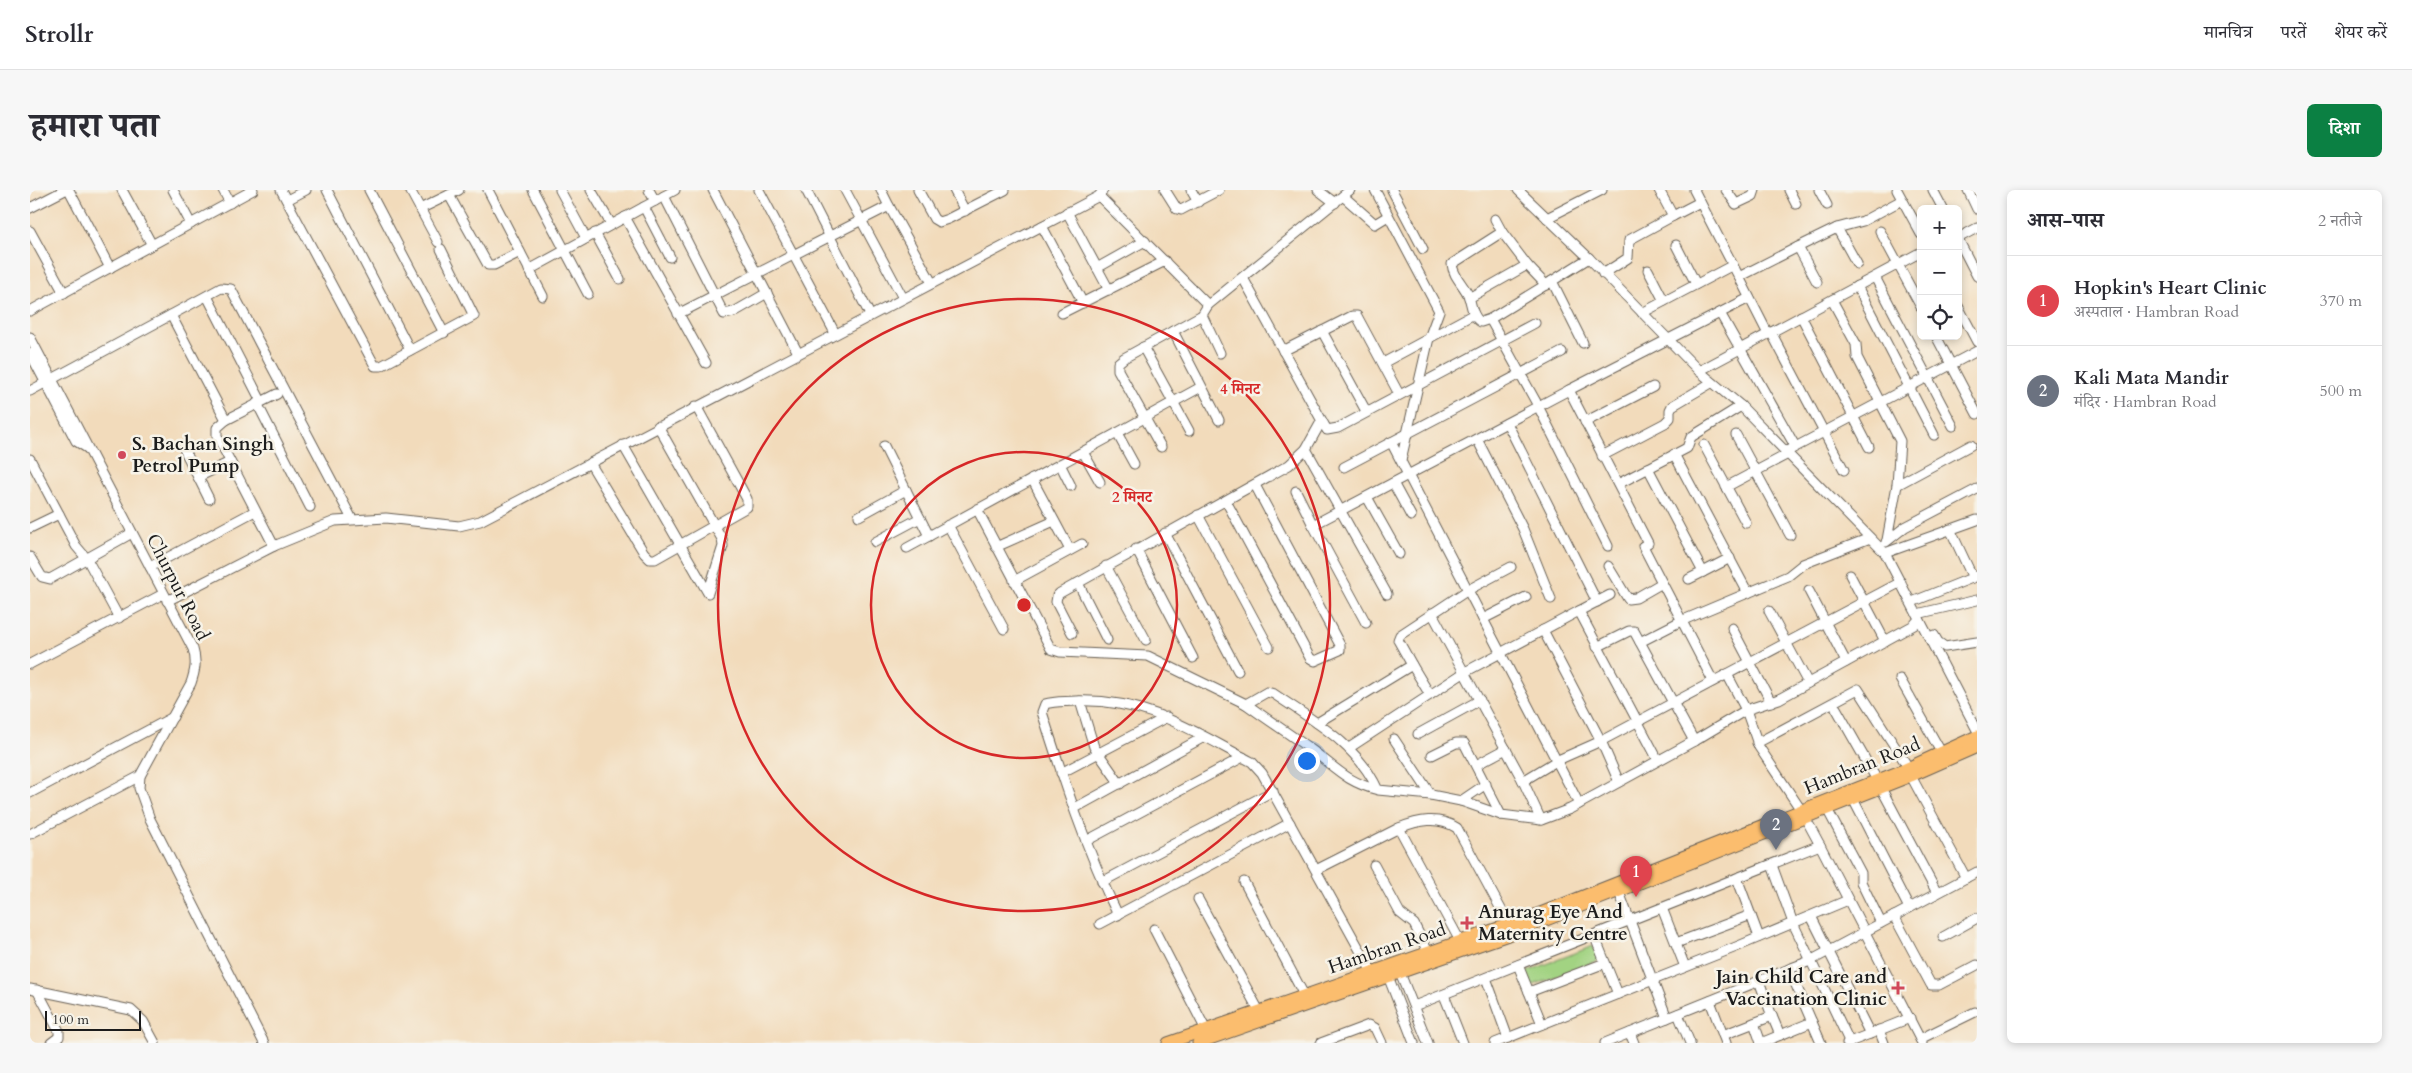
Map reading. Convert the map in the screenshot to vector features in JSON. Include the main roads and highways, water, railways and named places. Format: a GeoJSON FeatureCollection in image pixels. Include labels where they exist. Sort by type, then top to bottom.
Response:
{"type":"FeatureCollection","features":[{"type":"Feature","properties":{"kind":"main road","name":"Hambran Road"},"geometry":{"type":"LineString","coordinates":[[1910,772],[1941,752],[1977,736]]}},
{"type":"Feature","properties":{"kind":"main road","name":"Hambran Road"},"geometry":{"type":"LineString","coordinates":[[1399,968],[1428,952],[1509,924],[1977,747]]}},
{"type":"Feature","properties":{"kind":"main road","name":"Hambran Road"},"geometry":{"type":"LineString","coordinates":[[1198,1043],[1387,972],[1619,892],[1803,814],[1827,809],[1853,799],[1879,784]]}},
{"type":"Feature","properties":{"kind":"main road","name":"Hambran Road"},"geometry":{"type":"LineString","coordinates":[[1168,1043],[1372,972],[1387,972]]}},
{"type":"Feature","properties":{"kind":"place","name":"S. Bachan Singh Petrol Pump"},"geometry":{"type":"Point","coordinates":[122,455]}},
{"type":"Feature","properties":{"kind":"place","name":"Kali Mata Mandir"},"geometry":{"type":"Point","coordinates":[1776,850]}},
{"type":"Feature","properties":{"kind":"place","name":"Hopkin's Heart Clinic"},"geometry":{"type":"Point","coordinates":[1636,897]}},
{"type":"Feature","properties":{"kind":"place","name":"Anurag Eye And Maternity Centre"},"geometry":{"type":"Point","coordinates":[1467,923]}},
{"type":"Feature","properties":{"kind":"place","name":"Jain Child Care and Vaccination Clinic"},"geometry":{"type":"Point","coordinates":[1898,988]}}]}
